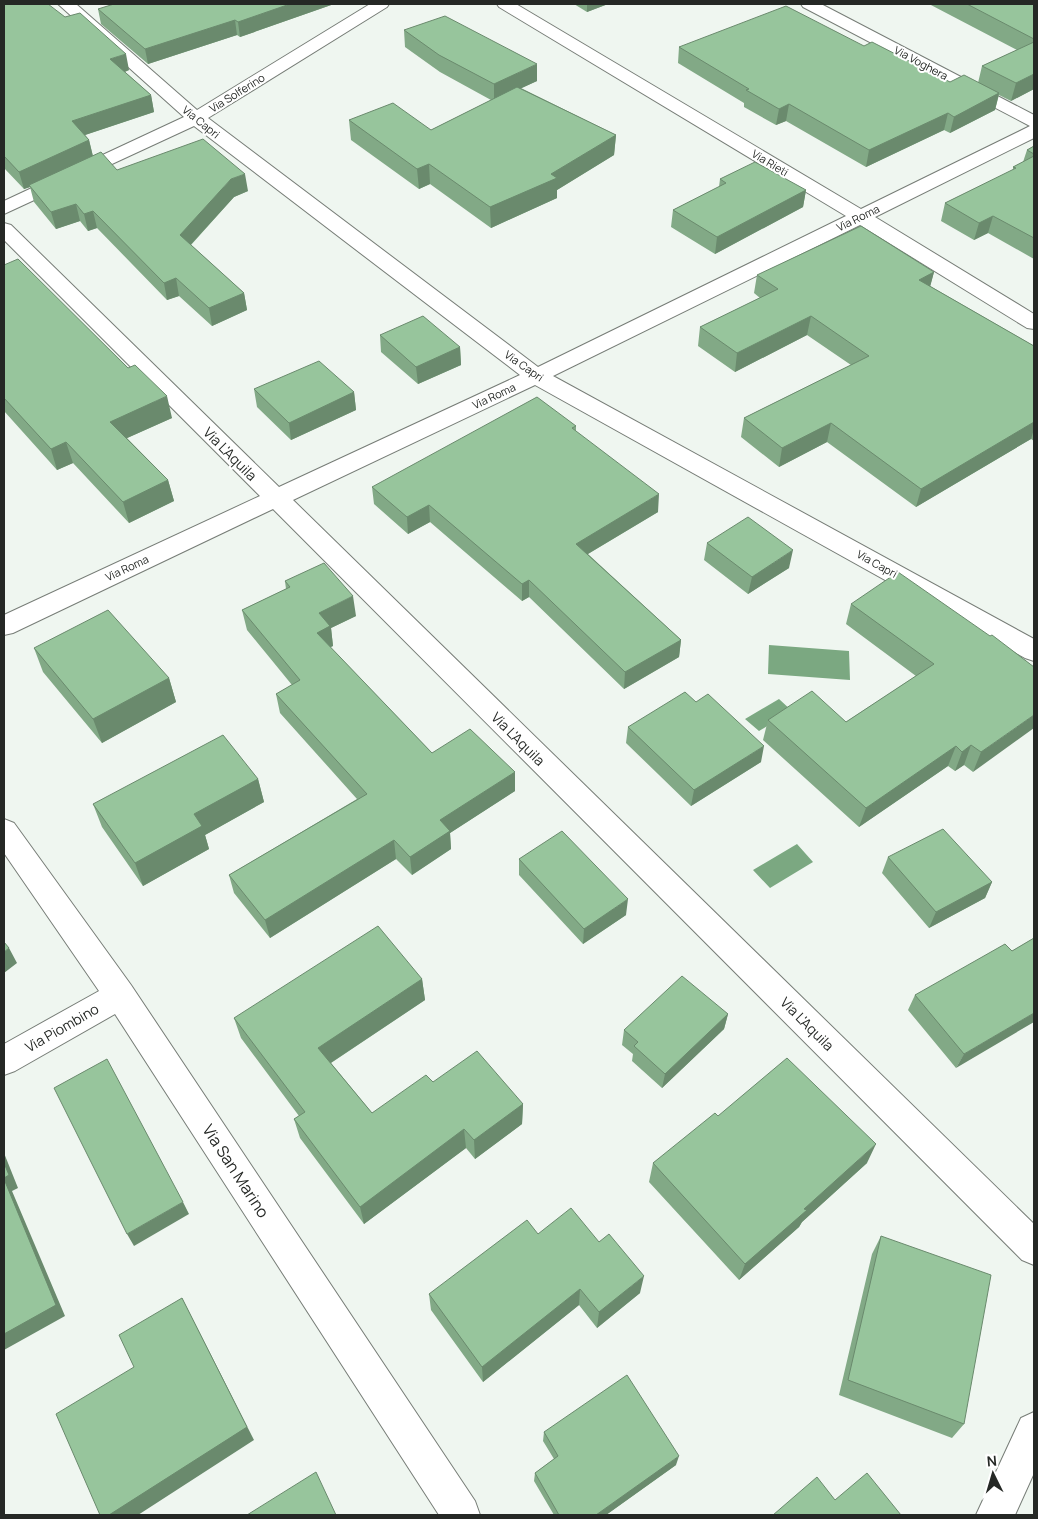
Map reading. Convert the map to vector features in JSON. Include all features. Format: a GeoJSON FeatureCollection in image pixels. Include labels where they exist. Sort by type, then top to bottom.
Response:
{"type":"FeatureCollection","features":[{"type":"Feature","properties":{"kind":"street","name":"Via Capri"},"geometry":{"type":"LineString","coordinates":[[66,4],[196,118],[536,376],[1034,651]]}},
{"type":"Feature","properties":{"kind":"street","name":"Via Solferino"},"geometry":{"type":"LineString","coordinates":[[4,208],[196,118],[381,4]]}},
{"type":"Feature","properties":{"kind":"street","name":"Via Rieti"},"geometry":{"type":"LineString","coordinates":[[504,4],[861,217],[1034,323]]}},
{"type":"Feature","properties":{"kind":"street","name":"Via Voghera"},"geometry":{"type":"LineString","coordinates":[[809,4],[1034,122]]}},
{"type":"Feature","properties":{"kind":"street","name":"Via Roma"},"geometry":{"type":"LineString","coordinates":[[4,626],[536,376],[1034,132]]}},
{"type":"Feature","properties":{"kind":"street","name":"Via L'Aquila"},"geometry":{"type":"LineString","coordinates":[[4,229],[1034,1248]]}},
{"type":"Feature","properties":{"kind":"street","name":"Via San Marino"},"geometry":{"type":"LineString","coordinates":[[4,831],[120,994],[461,1515]]}},
{"type":"Feature","properties":{"kind":"street","name":"Via Piombino"},"geometry":{"type":"LineString","coordinates":[[4,1061],[120,994]]}},
{"type":"Feature","properties":{"kind":"street"},"geometry":{"type":"LineString","coordinates":[[995,1515],[1034,1431]]}},
{"type":"Feature","properties":{"kind":"shaded area"},"geometry":{"type":"Polygon","coordinates":[[[769,645],[849,651],[850,680],[768,674],[769,645]]]}},
{"type":"Feature","properties":{"kind":"shaded area"},"geometry":{"type":"Polygon","coordinates":[[[779,699],[792,711],[759,731],[745,719],[779,699]]]}},
{"type":"Feature","properties":{"kind":"shaded area"},"geometry":{"type":"Polygon","coordinates":[[[797,844],[813,862],[770,888],[753,870],[797,844]]]}},
{"type":"Feature","properties":{"kind":"building"},"geometry":{"type":"Polygon","coordinates":[[[4,4],[48,4],[65,17],[80,13],[126,54],[110,59],[151,95],[72,121],[89,140],[19,172],[4,156],[4,4]]]}},
{"type":"Feature","properties":{"kind":"building"},"geometry":{"type":"Polygon","coordinates":[[[114,4],[290,4],[238,22],[235,20],[145,49],[98,9],[114,4]]]}},
{"type":"Feature","properties":{"kind":"building"},"geometry":{"type":"Polygon","coordinates":[[[967,4],[1034,4],[1034,39],[967,4]]]}},
{"type":"Feature","properties":{"kind":"building"},"geometry":{"type":"Polygon","coordinates":[[[786,6],[864,46],[872,42],[950,82],[964,75],[999,93],[954,117],[948,113],[869,150],[789,104],[779,109],[679,47],[786,6]]]}},
{"type":"Feature","properties":{"kind":"building"},"geometry":{"type":"Polygon","coordinates":[[[445,16],[537,64],[494,84],[439,55],[404,30],[445,16]]]}},
{"type":"Feature","properties":{"kind":"building"},"geometry":{"type":"Polygon","coordinates":[[[1034,42],[1034,74],[1016,83],[982,66],[1034,42]]]}},
{"type":"Feature","properties":{"kind":"building"},"geometry":{"type":"Polygon","coordinates":[[[517,87],[616,135],[551,174],[557,178],[490,207],[429,164],[417,169],[349,120],[393,103],[431,130],[517,87]]]}},
{"type":"Feature","properties":{"kind":"building"},"geometry":{"type":"Polygon","coordinates":[[[203,139],[245,174],[231,179],[180,235],[244,293],[209,308],[176,278],[164,283],[93,211],[84,214],[76,204],[51,212],[29,185],[101,152],[117,170],[203,139]]]}},
{"type":"Feature","properties":{"kind":"building"},"geometry":{"type":"Polygon","coordinates":[[[1034,146],[1034,154],[1027,150],[1034,146]]]}},
{"type":"Feature","properties":{"kind":"building"},"geometry":{"type":"Polygon","coordinates":[[[1034,156],[1034,238],[993,216],[979,223],[945,203],[1016,168],[1013,167],[1034,156]]]}},
{"type":"Feature","properties":{"kind":"building"},"geometry":{"type":"Polygon","coordinates":[[[755,162],[806,190],[717,237],[673,210],[726,183],[720,179],[755,162]]]}},
{"type":"Feature","properties":{"kind":"building"},"geometry":{"type":"Polygon","coordinates":[[[861,226],[934,272],[919,280],[1034,346],[1034,422],[921,489],[831,423],[782,448],[744,418],[869,356],[811,316],[737,353],[700,327],[778,289],[757,275],[861,226]]]}},
{"type":"Feature","properties":{"kind":"building"},"geometry":{"type":"Polygon","coordinates":[[[18,259],[128,368],[135,365],[167,396],[110,422],[168,480],[123,502],[66,442],[51,449],[4,398],[4,265],[18,259]]]}},
{"type":"Feature","properties":{"kind":"building"},"geometry":{"type":"Polygon","coordinates":[[[423,316],[460,347],[416,367],[380,335],[423,316]]]}},
{"type":"Feature","properties":{"kind":"building"},"geometry":{"type":"Polygon","coordinates":[[[319,361],[354,392],[289,423],[254,389],[319,361]]]}},
{"type":"Feature","properties":{"kind":"building"},"geometry":{"type":"Polygon","coordinates":[[[537,397],[576,426],[572,428],[659,494],[576,544],[681,640],[625,672],[529,580],[522,584],[429,505],[407,517],[372,487],[537,397]]]}},
{"type":"Feature","properties":{"kind":"building"},"geometry":{"type":"Polygon","coordinates":[[[748,517],[793,550],[752,577],[707,543],[748,517]]]}},
{"type":"Feature","properties":{"kind":"building"},"geometry":{"type":"Polygon","coordinates":[[[324,563],[353,596],[319,613],[330,626],[317,633],[432,753],[470,729],[515,772],[440,820],[450,831],[410,857],[394,840],[265,920],[229,875],[367,794],[276,694],[300,680],[242,610],[290,587],[285,581],[324,563]]]}},
{"type":"Feature","properties":{"kind":"building"},"geometry":{"type":"Polygon","coordinates":[[[898,572],[990,636],[992,635],[1034,667],[1034,715],[981,752],[971,745],[962,752],[956,746],[866,808],[768,720],[812,691],[846,722],[934,664],[851,604],[898,572]]]}},
{"type":"Feature","properties":{"kind":"building"},"geometry":{"type":"Polygon","coordinates":[[[108,610],[169,678],[93,719],[34,648],[108,610]]]}},
{"type":"Feature","properties":{"kind":"building"},"geometry":{"type":"Polygon","coordinates":[[[685,692],[696,702],[708,694],[764,746],[694,790],[628,727],[685,692]]]}},
{"type":"Feature","properties":{"kind":"building"},"geometry":{"type":"Polygon","coordinates":[[[223,735],[258,779],[194,814],[202,826],[135,863],[93,804],[223,735]]]}},
{"type":"Feature","properties":{"kind":"building"},"geometry":{"type":"Polygon","coordinates":[[[943,829],[992,882],[936,912],[888,857],[943,829]]]}},
{"type":"Feature","properties":{"kind":"building"},"geometry":{"type":"Polygon","coordinates":[[[562,831],[628,899],[584,929],[519,859],[562,831]]]}},
{"type":"Feature","properties":{"kind":"building"},"geometry":{"type":"Polygon","coordinates":[[[378,926],[422,979],[318,1048],[372,1113],[426,1075],[433,1082],[477,1051],[523,1104],[474,1140],[464,1129],[360,1207],[294,1119],[305,1112],[234,1018],[378,926]]]}},
{"type":"Feature","properties":{"kind":"building"},"geometry":{"type":"Polygon","coordinates":[[[1034,938],[1034,1013],[964,1054],[915,995],[1005,944],[1012,951],[1034,938]]]}},
{"type":"Feature","properties":{"kind":"building"},"geometry":{"type":"Polygon","coordinates":[[[4,942],[9,948],[4,952],[4,942]]]}},
{"type":"Feature","properties":{"kind":"building"},"geometry":{"type":"Polygon","coordinates":[[[682,976],[728,1014],[665,1074],[634,1046],[638,1042],[624,1030],[682,976]]]}},
{"type":"Feature","properties":{"kind":"building"},"geometry":{"type":"Polygon","coordinates":[[[787,1058],[876,1144],[804,1209],[807,1210],[745,1264],[653,1163],[715,1113],[718,1116],[787,1058]]]}},
{"type":"Feature","properties":{"kind":"building"},"geometry":{"type":"Polygon","coordinates":[[[107,1059],[183,1202],[127,1234],[54,1088],[107,1059]]]}},
{"type":"Feature","properties":{"kind":"building"},"geometry":{"type":"Polygon","coordinates":[[[4,1163],[9,1175],[4,1178],[4,1163]]]}},
{"type":"Feature","properties":{"kind":"building"},"geometry":{"type":"Polygon","coordinates":[[[4,1179],[56,1305],[4,1334],[4,1179]]]}},
{"type":"Feature","properties":{"kind":"building"},"geometry":{"type":"Polygon","coordinates":[[[571,1208],[599,1242],[609,1234],[644,1276],[599,1312],[580,1289],[482,1367],[429,1294],[527,1220],[538,1234],[571,1208]]]}},
{"type":"Feature","properties":{"kind":"building"},"geometry":{"type":"Polygon","coordinates":[[[881,1236],[991,1275],[964,1424],[848,1380],[881,1236]]]}},
{"type":"Feature","properties":{"kind":"building"},"geometry":{"type":"Polygon","coordinates":[[[182,1298],[247,1427],[109,1515],[100,1515],[56,1414],[134,1367],[119,1335],[182,1298]]]}},
{"type":"Feature","properties":{"kind":"building"},"geometry":{"type":"Polygon","coordinates":[[[627,1375],[679,1456],[596,1515],[559,1515],[535,1473],[558,1456],[544,1432],[627,1375]]]}},
{"type":"Feature","properties":{"kind":"building"},"geometry":{"type":"Polygon","coordinates":[[[316,1472],[336,1515],[247,1515],[316,1472]]]}},
{"type":"Feature","properties":{"kind":"building"},"geometry":{"type":"Polygon","coordinates":[[[867,1473],[901,1515],[773,1515],[817,1477],[835,1500],[867,1473]]]}}]}
